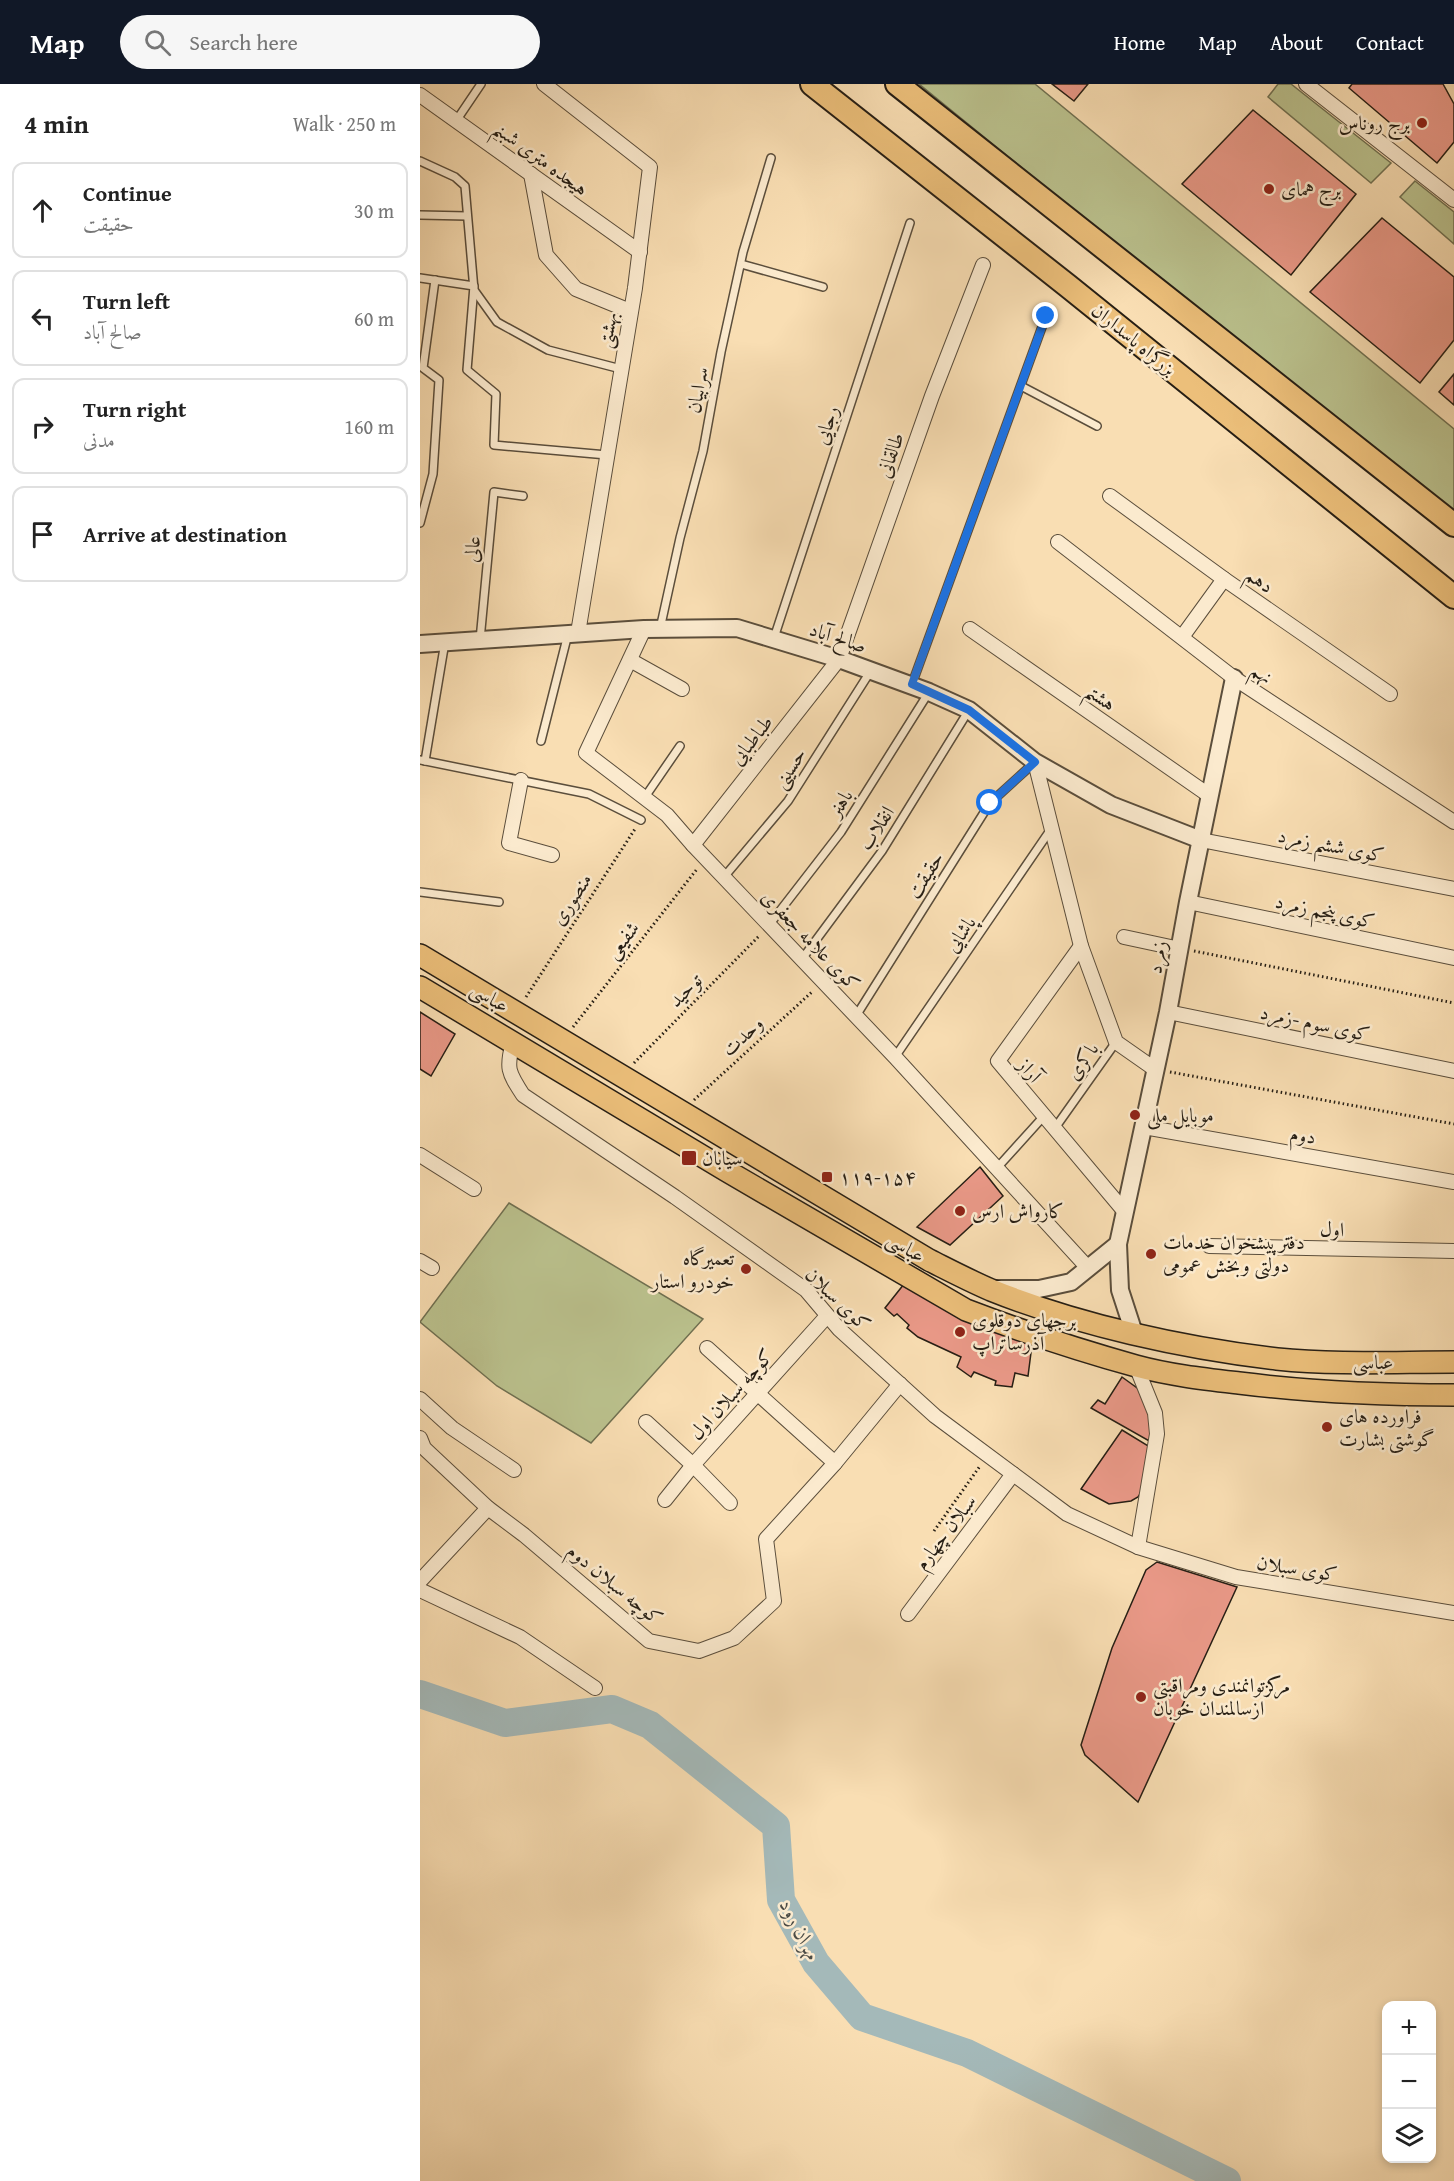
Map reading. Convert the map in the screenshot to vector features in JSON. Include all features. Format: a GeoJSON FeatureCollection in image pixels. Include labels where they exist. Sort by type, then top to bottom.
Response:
{"type":"FeatureCollection","features":[{"type":"Feature","properties":{"kind":"highway","name":"بزرگراه پاسداران"},"geometry":{"type":"LineString","coordinates":[[812,84],[1077,293],[1454,597]]}},
{"type":"Feature","properties":{"kind":"highway"},"geometry":{"type":"LineString","coordinates":[[897,84],[1454,525]]}},
{"type":"Feature","properties":{"kind":"main road","name":"عباسى"},"geometry":{"type":"LineString","coordinates":[[420,955],[929,1260],[989,1289],[1058,1314],[1203,1348],[1278,1359],[1454,1362]]}},
{"type":"Feature","properties":{"kind":"main road","name":"عباسى"},"geometry":{"type":"LineString","coordinates":[[420,987],[966,1310],[1136,1366],[1206,1379],[1286,1389],[1370,1395],[1454,1395]]}},
{"type":"Feature","properties":{"kind":"main road"},"geometry":{"type":"LineString","coordinates":[[727,1170],[741,1148]]}},
{"type":"Feature","properties":{"kind":"street","name":"بهشتی"},"geometry":{"type":"LineString","coordinates":[[544,84],[651,167],[640,252],[607,455],[573,633]]}},
{"type":"Feature","properties":{"kind":"street"},"geometry":{"type":"LineString","coordinates":[[1306,84],[1454,200]]}},
{"type":"Feature","properties":{"kind":"street","name":"هیجده متری شبنم"},"geometry":{"type":"LineString","coordinates":[[420,95],[640,252]]}},
{"type":"Feature","properties":{"kind":"street"},"geometry":{"type":"LineString","coordinates":[[531,174],[546,255],[576,289],[630,311]]}},
{"type":"Feature","properties":{"kind":"street","name":"طالقانی"},"geometry":{"type":"LineString","coordinates":[[839,659],[932,396],[982,265]]}},
{"type":"Feature","properties":{"kind":"street","name":"دهم"},"geometry":{"type":"LineString","coordinates":[[1110,496],[1224,579],[1390,694]]}},
{"type":"Feature","properties":{"kind":"street","name":"نهم"},"geometry":{"type":"LineString","coordinates":[[1058,542],[1234,678],[1454,822]]}},
{"type":"Feature","properties":{"kind":"street"},"geometry":{"type":"LineString","coordinates":[[1182,637],[1224,579]]}},
{"type":"Feature","properties":{"kind":"street","name":"صالح آباد"},"geometry":{"type":"LineString","coordinates":[[420,644],[652,629],[737,628],[912,684],[969,710],[1035,762],[1111,805],[1201,840]]}},
{"type":"Feature","properties":{"kind":"street","name":"کوی علامه جعفری"},"geometry":{"type":"LineString","coordinates":[[652,629],[630,660],[586,753],[667,815],[705,858],[895,1057],[1088,1268]]}},
{"type":"Feature","properties":{"kind":"street","name":"هشتم"},"geometry":{"type":"LineString","coordinates":[[970,629],[1210,796]]}},
{"type":"Feature","properties":{"kind":"street","name":"طباطبایی"},"geometry":{"type":"LineString","coordinates":[[693,845],[839,659]]}},
{"type":"Feature","properties":{"kind":"street"},"geometry":{"type":"LineString","coordinates":[[630,660],[682,689]]}},
{"type":"Feature","properties":{"kind":"street","name":"زمرد"},"geometry":{"type":"LineString","coordinates":[[1134,1333],[1120,1290],[1118,1244],[1168,1012],[1234,678]]}},
{"type":"Feature","properties":{"kind":"street"},"geometry":{"type":"LineString","coordinates":[[1035,762],[1081,946],[1116,1042],[1156,1070]]}},
{"type":"Feature","properties":{"kind":"street"},"geometry":{"type":"LineString","coordinates":[[521,780],[510,843],[552,855]]}},
{"type":"Feature","properties":{"kind":"street","name":"کوی ششم زمرد"},"geometry":{"type":"LineString","coordinates":[[1201,840],[1454,889]]}},
{"type":"Feature","properties":{"kind":"street","name":"کوی پنجم زمرد"},"geometry":{"type":"LineString","coordinates":[[1188,902],[1454,958]]}},
{"type":"Feature","properties":{"kind":"street"},"geometry":{"type":"LineString","coordinates":[[1124,937],[1180,949]]}},
{"type":"Feature","properties":{"kind":"street","name":"آراز"},"geometry":{"type":"LineString","coordinates":[[1081,946],[998,1061],[1125,1212]]}},
{"type":"Feature","properties":{"kind":"street","name":"کوی سوم -زمرد"},"geometry":{"type":"LineString","coordinates":[[1168,1012],[1454,1071]]}},
{"type":"Feature","properties":{"kind":"street","name":"کوی سبلان"},"geometry":{"type":"LineString","coordinates":[[513,1042],[507,1063],[523,1095],[675,1197],[806,1290],[839,1329],[935,1416],[1067,1514],[1138,1546],[1236,1577],[1454,1612]]}},
{"type":"Feature","properties":{"kind":"street","name":"دوم"},"geometry":{"type":"LineString","coordinates":[[1144,1126],[1454,1182]]}},
{"type":"Feature","properties":{"kind":"street"},"geometry":{"type":"LineString","coordinates":[[420,1155],[474,1189]]}},
{"type":"Feature","properties":{"kind":"street"},"geometry":{"type":"LineString","coordinates":[[989,1289],[1039,1289],[1071,1282],[1118,1244]]}},
{"type":"Feature","properties":{"kind":"street","name":"اول"},"geometry":{"type":"LineString","coordinates":[[1209,1246],[1454,1251]]}},
{"type":"Feature","properties":{"kind":"street","name":"کوچه سبلان اول"},"geometry":{"type":"LineString","coordinates":[[665,1500],[693,1465],[827,1316]]}},
{"type":"Feature","properties":{"kind":"street"},"geometry":{"type":"LineString","coordinates":[[707,1348],[835,1463]]}},
{"type":"Feature","properties":{"kind":"street"},"geometry":{"type":"LineString","coordinates":[[1136,1366],[1155,1413],[1157,1434],[1138,1546]]}},
{"type":"Feature","properties":{"kind":"street","name":"کوچه سبلان دوم"},"geometry":{"type":"LineString","coordinates":[[488,1508],[524,1535],[649,1641],[699,1651],[734,1638],[774,1601],[766,1539],[835,1463],[900,1384]]}},
{"type":"Feature","properties":{"kind":"street"},"geometry":{"type":"LineString","coordinates":[[420,1399],[452,1428],[514,1470]]}},
{"type":"Feature","properties":{"kind":"street"},"geometry":{"type":"LineString","coordinates":[[646,1422],[730,1503]]}},
{"type":"Feature","properties":{"kind":"street"},"geometry":{"type":"LineString","coordinates":[[420,1581],[488,1508],[421,1445]]}},
{"type":"Feature","properties":{"kind":"street","name":"سبلان چهارم"},"geometry":{"type":"LineString","coordinates":[[908,1614],[1013,1473]]}},
{"type":"Feature","properties":{"kind":"street"},"geometry":{"type":"LineString","coordinates":[[420,1590],[520,1637],[595,1688]]}},
{"type":"Feature","properties":{"kind":"lane"},"geometry":{"type":"LineString","coordinates":[[456,121],[481,84]]}},
{"type":"Feature","properties":{"kind":"lane","name":"سرابیان"},"geometry":{"type":"LineString","coordinates":[[652,629],[680,538],[703,451],[741,264],[771,158]]}},
{"type":"Feature","properties":{"kind":"lane"},"geometry":{"type":"LineString","coordinates":[[422,161],[455,177],[465,186],[474,290],[497,322],[548,350],[621,369]]}},
{"type":"Feature","properties":{"kind":"lane"},"geometry":{"type":"LineString","coordinates":[[420,215],[467,216]]}},
{"type":"Feature","properties":{"kind":"lane","name":"رجایی"},"geometry":{"type":"LineString","coordinates":[[774,638],[910,222]]}},
{"type":"Feature","properties":{"kind":"lane"},"geometry":{"type":"LineString","coordinates":[[741,264],[823,288]]}},
{"type":"Feature","properties":{"kind":"lane"},"geometry":{"type":"LineString","coordinates":[[420,278],[474,286]]}},
{"type":"Feature","properties":{"kind":"lane"},"geometry":{"type":"LineString","coordinates":[[420,523],[433,474],[439,380],[423,368],[435,280]]}},
{"type":"Feature","properties":{"kind":"lane"},"geometry":{"type":"LineString","coordinates":[[474,286],[467,370],[496,394],[494,445],[607,455]]}},
{"type":"Feature","properties":{"kind":"lane"},"geometry":{"type":"LineString","coordinates":[[912,684],[1046,316]]}},
{"type":"Feature","properties":{"kind":"lane"},"geometry":{"type":"LineString","coordinates":[[1021,386],[1097,426]]}},
{"type":"Feature","properties":{"kind":"lane","name":"عالی"},"geometry":{"type":"LineString","coordinates":[[480,640],[494,492],[524,496]]}},
{"type":"Feature","properties":{"kind":"lane"},"geometry":{"type":"LineString","coordinates":[[541,741],[573,633]]}},
{"type":"Feature","properties":{"kind":"lane"},"geometry":{"type":"LineString","coordinates":[[445,642],[423,761],[589,794],[641,820]]}},
{"type":"Feature","properties":{"kind":"lane","name":"حسینی"},"geometry":{"type":"LineString","coordinates":[[724,877],[788,801],[872,670]]}},
{"type":"Feature","properties":{"kind":"lane","name":"باهنر"},"geometry":{"type":"LineString","coordinates":[[769,925],[841,832],[929,692]]}},
{"type":"Feature","properties":{"kind":"lane","name":"انقلاب"},"geometry":{"type":"LineString","coordinates":[[802,959],[882,851],[969,710]]}},
{"type":"Feature","properties":{"kind":"lane"},"geometry":{"type":"LineString","coordinates":[[645,797],[680,746]]}},
{"type":"Feature","properties":{"kind":"lane","name":"حقیقت"},"geometry":{"type":"LineString","coordinates":[[856,1016],[990,803],[1035,762]]}},
{"type":"Feature","properties":{"kind":"lane","name":"پاشایی"},"geometry":{"type":"LineString","coordinates":[[895,1057],[1051,829]]}},
{"type":"Feature","properties":{"kind":"lane"},"geometry":{"type":"LineString","coordinates":[[420,892],[499,902]]}},
{"type":"Feature","properties":{"kind":"lane","name":"باکری"},"geometry":{"type":"LineString","coordinates":[[1054,1128],[1116,1042]]}},
{"type":"Feature","properties":{"kind":"lane"},"geometry":{"type":"LineString","coordinates":[[997,1168],[1044,1116]]}},
{"type":"Feature","properties":{"kind":"path","name":"منصوری"},"geometry":{"type":"LineString","coordinates":[[516,1012],[641,820]]}},
{"type":"Feature","properties":{"kind":"path","name":"شفیعی"},"geometry":{"type":"LineString","coordinates":[[563,1040],[705,858]]}},
{"type":"Feature","properties":{"kind":"path","name":"توحید"},"geometry":{"type":"LineString","coordinates":[[621,1076],[769,925]]}},
{"type":"Feature","properties":{"kind":"path"},"geometry":{"type":"LineString","coordinates":[[1180,949],[1454,1003]]}},
{"type":"Feature","properties":{"kind":"path","name":"وحدت"},"geometry":{"type":"LineString","coordinates":[[682,1112],[823,982]]}},
{"type":"Feature","properties":{"kind":"path"},"geometry":{"type":"LineString","coordinates":[[1156,1070],[1454,1124]]}},
{"type":"Feature","properties":{"kind":"path"},"geometry":{"type":"LineString","coordinates":[[934,1531],[988,1455]]}},
{"type":"Feature","properties":{"kind":"green space"},"geometry":{"type":"Polygon","coordinates":[[[919,84],[1035,84],[1454,429],[1454,520],[919,84]]]}},
{"type":"Feature","properties":{"kind":"green space"},"geometry":{"type":"Polygon","coordinates":[[[1278,84],[1291,84],[1391,163],[1371,183],[1268,97],[1278,84]]]}},
{"type":"Feature","properties":{"kind":"green space"},"geometry":{"type":"Polygon","coordinates":[[[1415,181],[1454,212],[1454,244],[1400,197],[1415,181]]]}},
{"type":"Feature","properties":{"kind":"green space"},"geometry":{"type":"Polygon","coordinates":[[[509,1203],[703,1319],[591,1443],[497,1386],[420,1322],[509,1203]]]}},
{"type":"Feature","properties":{"kind":"building"},"geometry":{"type":"Polygon","coordinates":[[[1052,84],[1088,84],[1074,101],[1052,84]]]}},
{"type":"Feature","properties":{"kind":"building","name":"برج روناس"},"geometry":{"type":"Polygon","coordinates":[[[1352,84],[1443,84],[1454,104],[1454,142],[1437,163],[1349,88],[1352,84]]]}},
{"type":"Feature","properties":{"kind":"building","name":"برج همای"},"geometry":{"type":"Polygon","coordinates":[[[1253,110],[1356,194],[1291,275],[1182,184],[1253,110]]]}},
{"type":"Feature","properties":{"kind":"building"},"geometry":{"type":"Polygon","coordinates":[[[1382,218],[1454,277],[1454,340],[1420,383],[1310,292],[1382,218]]]}},
{"type":"Feature","properties":{"kind":"building"},"geometry":{"type":"Polygon","coordinates":[[[1454,374],[1454,405],[1439,392],[1454,374]]]}},
{"type":"Feature","properties":{"kind":"building"},"geometry":{"type":"Polygon","coordinates":[[[420,1012],[455,1034],[431,1076],[420,1069],[420,1012]]]}},
{"type":"Feature","properties":{"kind":"building","name":"کارواش ارس"},"geometry":{"type":"Polygon","coordinates":[[[980,1167],[1003,1196],[950,1245],[917,1227],[980,1167]]]}},
{"type":"Feature","properties":{"kind":"building","name":"برجهای دوقلوی آذرساتراپ"},"geometry":{"type":"Polygon","coordinates":[[[908,1279],[1033,1337],[1028,1376],[1015,1373],[1012,1387],[995,1385],[996,1381],[974,1372],[971,1377],[957,1367],[961,1357],[918,1337],[907,1328],[909,1325],[897,1314],[894,1316],[885,1308],[908,1279]]]}},
{"type":"Feature","properties":{"kind":"building"},"geometry":{"type":"Polygon","coordinates":[[[1122,1377],[1144,1393],[1152,1414],[1151,1442],[1091,1408],[1098,1400],[1105,1404],[1122,1377]]]}},
{"type":"Feature","properties":{"kind":"building"},"geometry":{"type":"Polygon","coordinates":[[[1122,1430],[1150,1447],[1142,1491],[1138,1497],[1131,1501],[1109,1504],[1081,1489],[1122,1430]]]}},
{"type":"Feature","properties":{"kind":"building","name":"مرکزتوانمندی ومراقبتی ازسالمندان خوبان"},"geometry":{"type":"Polygon","coordinates":[[[1157,1562],[1237,1587],[1138,1802],[1085,1755],[1081,1745],[1112,1648],[1146,1570],[1157,1562]]]}},
{"type":"Feature","properties":{"kind":"waterway","name":"مهران رود"},"geometry":{"type":"LineString","coordinates":[[420,1694],[505,1723],[612,1709],[650,1725],[776,1826],[781,1900],[816,1963],[862,2017],[967,2053],[1227,2181]]}},
{"type":"Feature","properties":{"kind":"place","name":"برج روناس"},"geometry":{"type":"Point","coordinates":[1422,123]}},
{"type":"Feature","properties":{"kind":"place","name":"برج همای"},"geometry":{"type":"Point","coordinates":[1269,189]}},
{"type":"Feature","properties":{"kind":"place","name":"موبایل ملی"},"geometry":{"type":"Point","coordinates":[1135,1115]}},
{"type":"Feature","properties":{"kind":"place","name":"سیابان"},"geometry":{"type":"Point","coordinates":[689,1158]}},
{"type":"Feature","properties":{"kind":"place","name":"۱۱۹-۱۵۴"},"geometry":{"type":"Point","coordinates":[827,1177]}},
{"type":"Feature","properties":{"kind":"place","name":"کارواش ارس"},"geometry":{"type":"Point","coordinates":[960,1211]}},
{"type":"Feature","properties":{"kind":"place","name":"دفترپیشخوان خدمات دولتی وبخش عمومی"},"geometry":{"type":"Point","coordinates":[1151,1254]}},
{"type":"Feature","properties":{"kind":"place","name":"تعمیرگاه خودرو استار"},"geometry":{"type":"Point","coordinates":[746,1269]}},
{"type":"Feature","properties":{"kind":"place","name":"برجهای دوقلوی آذرساتراپ"},"geometry":{"type":"Point","coordinates":[960,1332]}},
{"type":"Feature","properties":{"kind":"place","name":"فراورده های گوشتی بشارت"},"geometry":{"type":"Point","coordinates":[1327,1427]}},
{"type":"Feature","properties":{"kind":"place","name":"مرکزتوانمندی ومراقبتی ازسالمندان خوبان"},"geometry":{"type":"Point","coordinates":[1141,1697]}},
{"type":"Feature","properties":{"kind":"route"},"geometry":{"type":"LineString","coordinates":[[990,803],[1035,762],[969,710],[912,684],[1046,316]]}}]}
